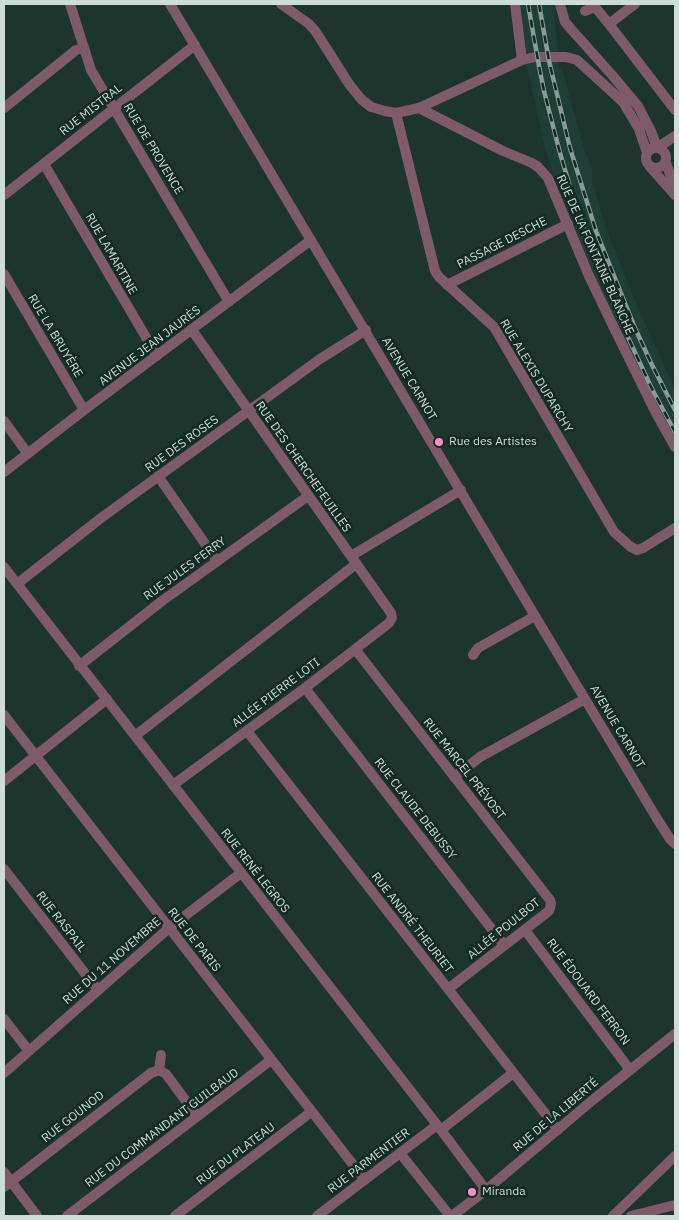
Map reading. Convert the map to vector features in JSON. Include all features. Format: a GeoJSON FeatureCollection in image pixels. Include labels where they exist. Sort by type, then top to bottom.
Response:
{"type":"FeatureCollection","features":[{"type":"Feature","properties":{"kind":"street","name":"RUE DE PROVENCE"},"geometry":{"type":"LineString","coordinates":[[70,4],[91,70],[229,302]]}},
{"type":"Feature","properties":{"kind":"street","name":"AVENUE CARNOT"},"geometry":{"type":"LineString","coordinates":[[170,4],[535,616],[656,817],[675,844]]}},
{"type":"Feature","properties":{"kind":"street"},"geometry":{"type":"LineString","coordinates":[[281,4],[309,24],[349,84],[361,99],[371,106],[396,113],[419,108],[522,60],[558,56],[577,60],[623,102],[652,151]]}},
{"type":"Feature","properties":{"kind":"street"},"geometry":{"type":"LineString","coordinates":[[515,4],[522,60]]}},
{"type":"Feature","properties":{"kind":"street"},"geometry":{"type":"LineString","coordinates":[[560,4],[565,22],[570,29],[612,74],[638,106],[651,131],[652,151]]}},
{"type":"Feature","properties":{"kind":"street"},"geometry":{"type":"LineString","coordinates":[[609,24],[635,4]]}},
{"type":"Feature","properties":{"kind":"street"},"geometry":{"type":"LineString","coordinates":[[585,11],[594,7],[675,110]]}},
{"type":"Feature","properties":{"kind":"street","name":"RUE MISTRAL"},"geometry":{"type":"LineString","coordinates":[[4,195],[195,45]]}},
{"type":"Feature","properties":{"kind":"street"},"geometry":{"type":"LineString","coordinates":[[4,108],[76,50],[84,48]]}},
{"type":"Feature","properties":{"kind":"street","name":"RUE DE LA FONTAINE BLANCHE"},"geometry":{"type":"LineString","coordinates":[[419,108],[538,167],[548,178],[589,276],[656,414],[675,447]]}},
{"type":"Feature","properties":{"kind":"street","name":"RUE ALEXIS DUPARCHY"},"geometry":{"type":"LineString","coordinates":[[396,113],[435,271],[439,278],[494,327],[614,532],[631,548],[637,550],[675,528]]}},
{"type":"Feature","properties":{"kind":"street"},"geometry":{"type":"LineString","coordinates":[[675,136],[652,151],[646,159],[648,165],[675,196]]}},
{"type":"Feature","properties":{"kind":"street"},"geometry":{"type":"LineString","coordinates":[[650,167],[659,169],[675,143]]}},
{"type":"Feature","properties":{"kind":"street"},"geometry":{"type":"LineString","coordinates":[[652,151],[663,150],[675,188]]}},
{"type":"Feature","properties":{"kind":"street","name":"RUE LAMARTINE"},"geometry":{"type":"LineString","coordinates":[[44,164],[157,356]]}},
{"type":"Feature","properties":{"kind":"street","name":"PASSAGE DESCHE"},"geometry":{"type":"LineString","coordinates":[[447,285],[568,224]]}},
{"type":"Feature","properties":{"kind":"street","name":"AVENUE JEAN JAURÈS"},"geometry":{"type":"LineString","coordinates":[[4,472],[311,240]]}},
{"type":"Feature","properties":{"kind":"street","name":"RUE LA BRUYÈRE"},"geometry":{"type":"LineString","coordinates":[[4,274],[84,410]]}},
{"type":"Feature","properties":{"kind":"street","name":"RUE DES CHERCHEFEUILLES"},"geometry":{"type":"LineString","coordinates":[[192,330],[391,613],[392,618]]}},
{"type":"Feature","properties":{"kind":"street","name":"RUE DES ROSES"},"geometry":{"type":"LineString","coordinates":[[17,584],[158,476],[320,359],[366,330]]}},
{"type":"Feature","properties":{"kind":"street"},"geometry":{"type":"LineString","coordinates":[[4,421],[28,454]]}},
{"type":"Feature","properties":{"kind":"street"},"geometry":{"type":"LineString","coordinates":[[158,476],[217,561]]}},
{"type":"Feature","properties":{"kind":"street"},"geometry":{"type":"LineString","coordinates":[[135,736],[353,560],[461,490]]}},
{"type":"Feature","properties":{"kind":"street","name":"RUE JULES FERRY"},"geometry":{"type":"LineString","coordinates":[[80,666],[162,601],[308,496]]}},
{"type":"Feature","properties":{"kind":"street","name":"RUE RENÉ LEGROS"},"geometry":{"type":"LineString","coordinates":[[4,568],[486,1190]]}},
{"type":"Feature","properties":{"kind":"street"},"geometry":{"type":"LineString","coordinates":[[473,655],[478,648],[535,616]]}},
{"type":"Feature","properties":{"kind":"street","name":"ALLÉE PIERRE LOTI"},"geometry":{"type":"LineString","coordinates":[[173,785],[305,688],[389,623],[392,618]]}},
{"type":"Feature","properties":{"kind":"street","name":"RUE MARCEL PRÉVOST"},"geometry":{"type":"LineString","coordinates":[[355,649],[550,900],[551,906]]}},
{"type":"Feature","properties":{"kind":"street","name":"RUE CLAUDE DEBUSSY"},"geometry":{"type":"LineString","coordinates":[[305,688],[504,945]]}},
{"type":"Feature","properties":{"kind":"street"},"geometry":{"type":"LineString","coordinates":[[454,777],[480,757],[585,699]]}},
{"type":"Feature","properties":{"kind":"street"},"geometry":{"type":"LineString","coordinates":[[4,780],[107,700]]}},
{"type":"Feature","properties":{"kind":"street","name":"RUE DE PARIS"},"geometry":{"type":"LineString","coordinates":[[4,715],[364,1180]]}},
{"type":"Feature","properties":{"kind":"street","name":"RUE ANDRÉ THEURIET"},"geometry":{"type":"LineString","coordinates":[[247,731],[558,1130]]}},
{"type":"Feature","properties":{"kind":"street","name":"RUE RASPAIL"},"geometry":{"type":"LineString","coordinates":[[4,870],[98,990]]}},
{"type":"Feature","properties":{"kind":"street","name":"RUE DU 11 NOVEMBRE"},"geometry":{"type":"LineString","coordinates":[[4,1073],[169,928],[241,873]]}},
{"type":"Feature","properties":{"kind":"street","name":"ALLÉE POULBOT"},"geometry":{"type":"LineString","coordinates":[[448,990],[525,930],[549,910],[551,906]]}},
{"type":"Feature","properties":{"kind":"street","name":"RUE ÉDOUARD FERRON"},"geometry":{"type":"LineString","coordinates":[[525,930],[630,1070]]}},
{"type":"Feature","properties":{"kind":"street"},"geometry":{"type":"LineString","coordinates":[[4,1019],[29,1051]]}},
{"type":"Feature","properties":{"kind":"street","name":"RUE DE LA LIBERTÉ"},"geometry":{"type":"LineString","coordinates":[[451,1216],[486,1190],[675,1034]]}},
{"type":"Feature","properties":{"kind":"street"},"geometry":{"type":"LineString","coordinates":[[161,1055],[159,1070],[166,1074],[198,1116]]}},
{"type":"Feature","properties":{"kind":"street","name":"RUE DU COMMANDANT GUILBAUD"},"geometry":{"type":"LineString","coordinates":[[67,1216],[271,1060]]}},
{"type":"Feature","properties":{"kind":"street","name":"RUE GOUNOD"},"geometry":{"type":"LineString","coordinates":[[7,1184],[151,1073],[159,1070]]}},
{"type":"Feature","properties":{"kind":"street","name":"RUE PARMENTIER"},"geometry":{"type":"LineString","coordinates":[[317,1216],[400,1152],[439,1128],[512,1073]]}},
{"type":"Feature","properties":{"kind":"street","name":"RUE DU PLATEAU"},"geometry":{"type":"LineString","coordinates":[[175,1216],[311,1112]]}},
{"type":"Feature","properties":{"kind":"street"},"geometry":{"type":"LineString","coordinates":[[400,1152],[451,1216]]}},
{"type":"Feature","properties":{"kind":"street"},"geometry":{"type":"LineString","coordinates":[[617,1215],[675,1156]]}},
{"type":"Feature","properties":{"kind":"street"},"geometry":{"type":"LineString","coordinates":[[4,1172],[7,1184],[37,1216]]}},
{"type":"Feature","properties":{"kind":"street"},"geometry":{"type":"LineString","coordinates":[[631,1216],[675,1206]]}},
{"type":"Feature","properties":{"kind":"shaded area"},"geometry":{"type":"Polygon","coordinates":[[[517,4],[555,4],[559,67],[562,69],[585,152],[592,168],[592,180],[604,222],[636,303],[675,390],[675,439],[608,304],[555,179],[546,152],[526,62],[517,4]]]}},
{"type":"Feature","properties":{"kind":"railway"},"geometry":{"type":"LineString","coordinates":[[528,4],[544,91],[576,207],[620,320],[652,389],[675,432]]}},
{"type":"Feature","properties":{"kind":"railway"},"geometry":{"type":"LineString","coordinates":[[539,4],[549,61],[570,148],[596,231],[635,328],[675,410]]}},
{"type":"Feature","properties":{"kind":"place","name":"Rue des Artistes"},"geometry":{"type":"Point","coordinates":[439,442]}},
{"type":"Feature","properties":{"kind":"place","name":"Miranda"},"geometry":{"type":"Point","coordinates":[472,1192]}}]}
